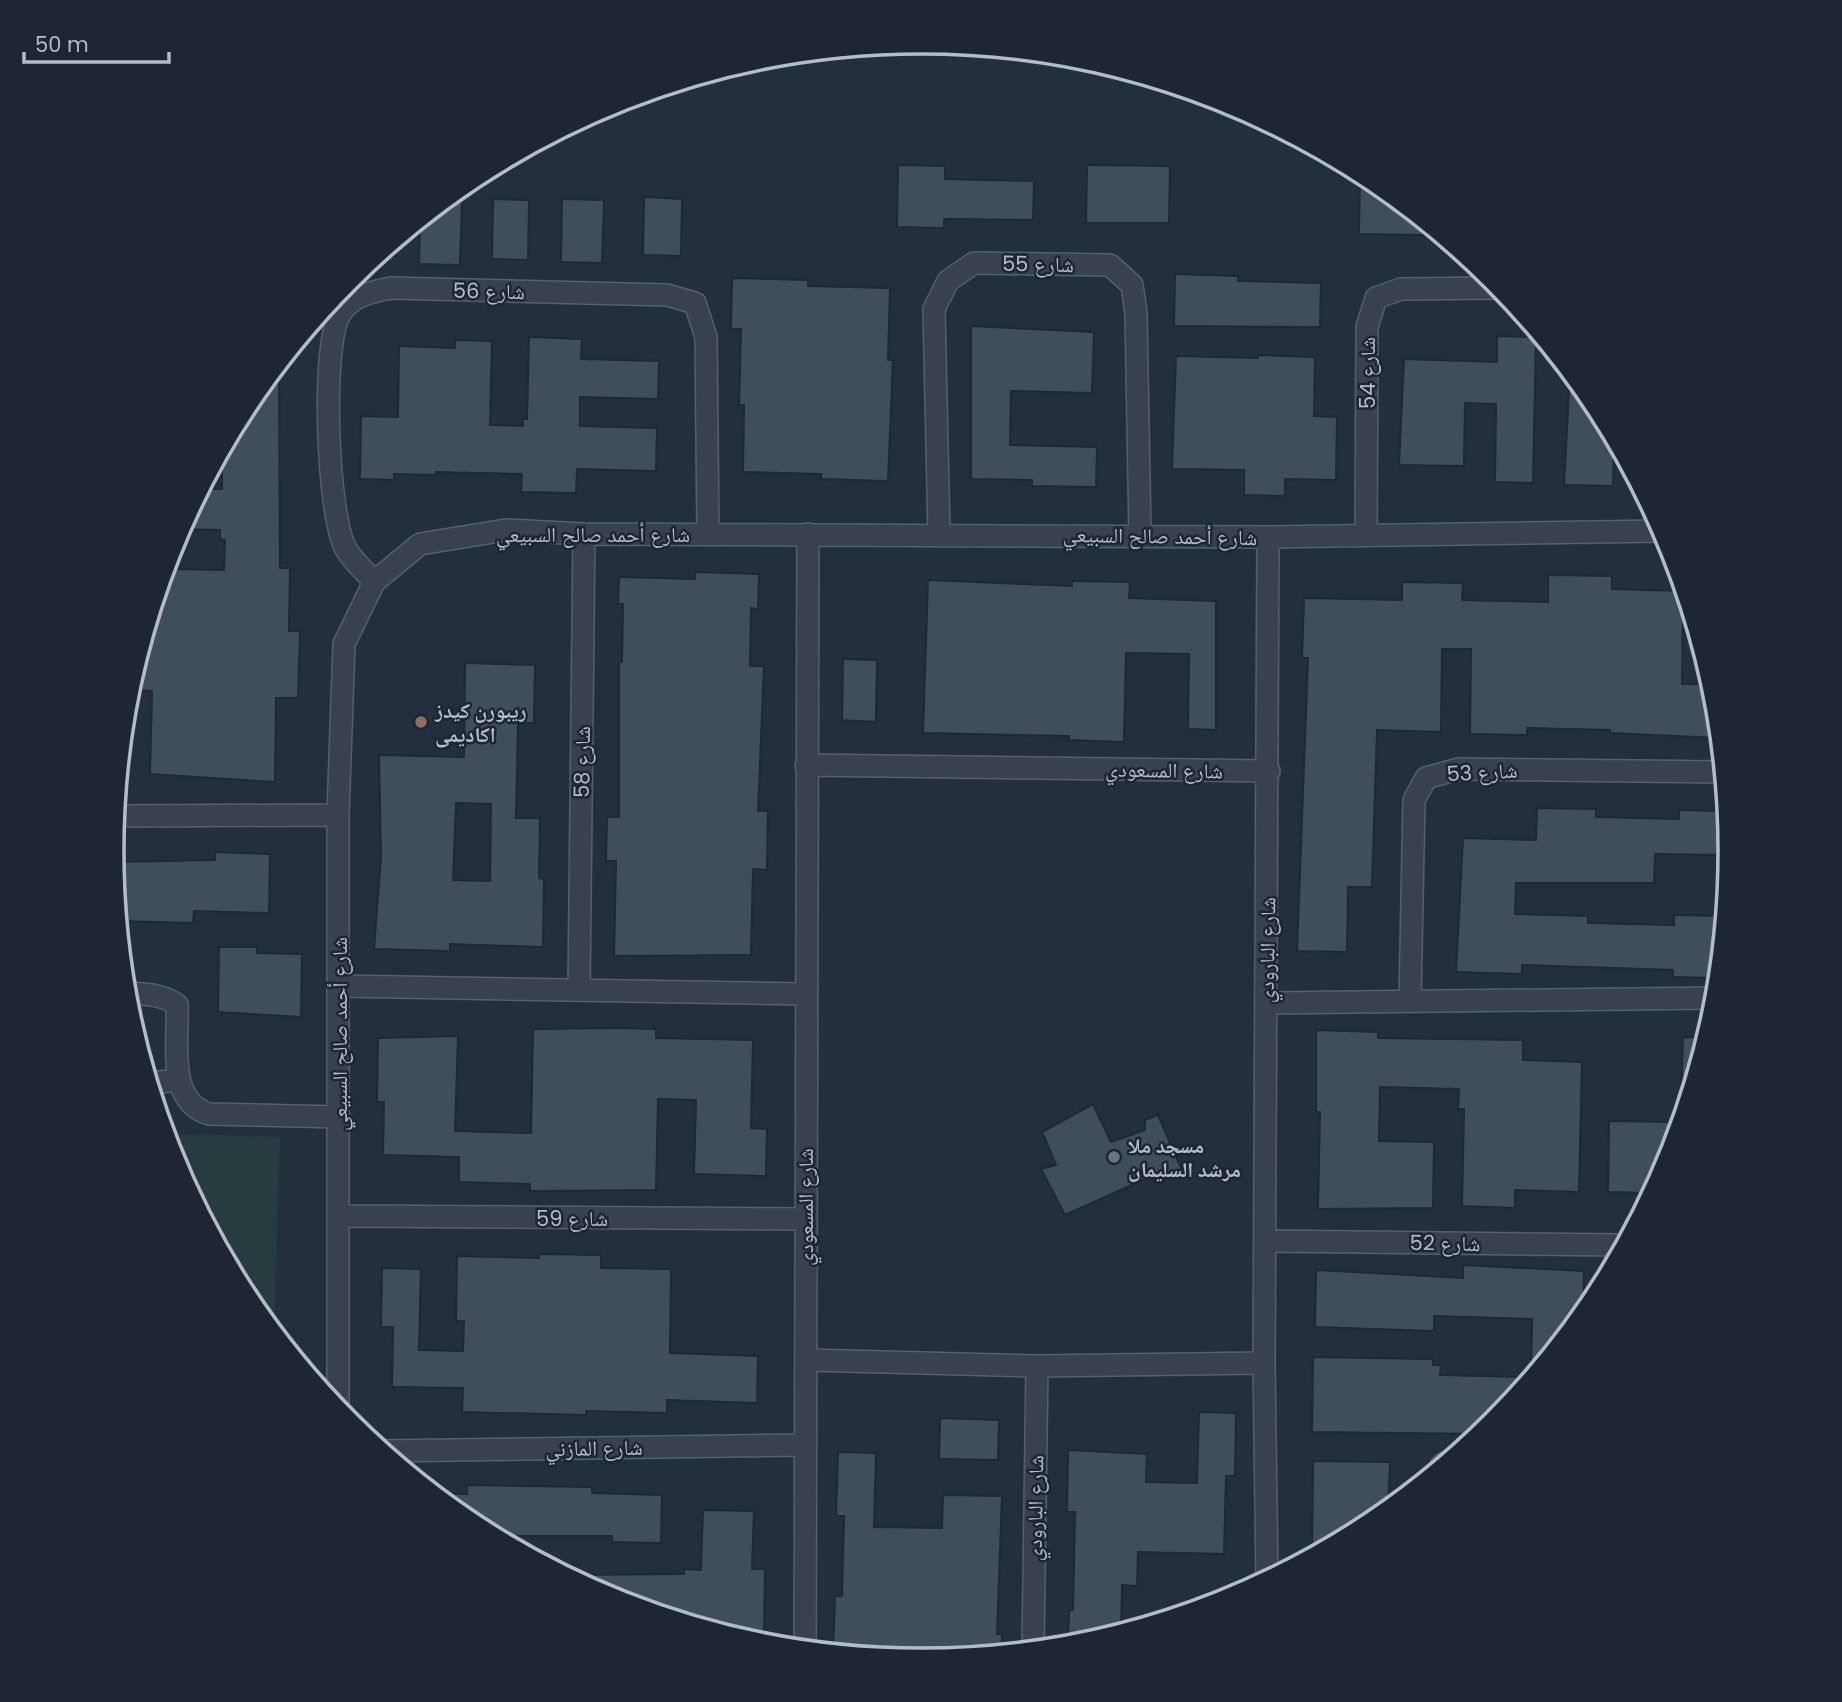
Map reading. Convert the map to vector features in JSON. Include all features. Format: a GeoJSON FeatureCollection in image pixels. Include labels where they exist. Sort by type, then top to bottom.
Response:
{"type":"FeatureCollection","features":[{"type":"Feature","properties":{"kind":"street","name":"شارع 55"},"geometry":{"type":"LineString","coordinates":[[939,535],[934,309],[948,281],[974,264],[1110,265],[1132,285],[1136,313],[1140,535]]}},
{"type":"Feature","properties":{"kind":"street","name":"شارع 56"},"geometry":{"type":"LineString","coordinates":[[374,582],[345,548],[333,505],[330,420],[332,332],[341,312],[362,294],[391,288],[667,295],[695,303],[706,337],[708,534]]}},
{"type":"Feature","properties":{"kind":"street","name":"شارع 54"},"geometry":{"type":"LineString","coordinates":[[1366,534],[1367,327],[1376,298],[1401,289],[1484,288]]}},
{"type":"Feature","properties":{"kind":"street","name":"شارع أحمد صالح السبيعي"},"geometry":{"type":"LineString","coordinates":[[338,1393],[338,815],[344,644],[374,582],[420,544],[506,530],[584,534],[1268,537],[1650,531]]}},
{"type":"Feature","properties":{"kind":"street","name":"شارع 58"},"geometry":{"type":"LineString","coordinates":[[579,990],[584,534]]}},
{"type":"Feature","properties":{"kind":"street","name":"شارع المسعودي"},"geometry":{"type":"LineString","coordinates":[[805,1639],[808,534]]}},
{"type":"Feature","properties":{"kind":"street","name":"شارع البارودي"},"geometry":{"type":"LineString","coordinates":[[1267,1569],[1265,1363],[1268,537]]}},
{"type":"Feature","properties":{"kind":"street","name":"شارع المسعودي"},"geometry":{"type":"LineString","coordinates":[[806,765],[1269,771]]}},
{"type":"Feature","properties":{"kind":"street","name":"شارع 53"},"geometry":{"type":"LineString","coordinates":[[1410,1000],[1414,800],[1426,778],[1458,769],[1713,772]]}},
{"type":"Feature","properties":{"kind":"street"},"geometry":{"type":"LineString","coordinates":[[125,816],[338,815]]}},
{"type":"Feature","properties":{"kind":"street"},"geometry":{"type":"LineString","coordinates":[[340,986],[805,995]]}},
{"type":"Feature","properties":{"kind":"street"},"geometry":{"type":"LineString","coordinates":[[138,994],[155,995],[177,1005],[178,1080],[187,1101],[198,1111],[209,1114],[340,1117]]}},
{"type":"Feature","properties":{"kind":"street"},"geometry":{"type":"LineString","coordinates":[[1267,1003],[1703,998]]}},
{"type":"Feature","properties":{"kind":"street"},"geometry":{"type":"LineString","coordinates":[[159,1082],[178,1080]]}},
{"type":"Feature","properties":{"kind":"street","name":"شارع 59"},"geometry":{"type":"LineString","coordinates":[[339,1216],[805,1219]]}},
{"type":"Feature","properties":{"kind":"street","name":"شارع 52"},"geometry":{"type":"LineString","coordinates":[[1267,1241],[1613,1245]]}},
{"type":"Feature","properties":{"kind":"street"},"geometry":{"type":"LineString","coordinates":[[807,1360],[1037,1366],[1265,1363]]}},
{"type":"Feature","properties":{"kind":"street","name":"شارع البارودي"},"geometry":{"type":"LineString","coordinates":[[1033,1640],[1037,1366]]}},
{"type":"Feature","properties":{"kind":"street","name":"شارع المازني"},"geometry":{"type":"LineString","coordinates":[[397,1451],[804,1445]]}},
{"type":"Feature","properties":{"kind":"green space"},"geometry":{"type":"Polygon","coordinates":[[[177,1134],[280,1137],[275,1316],[231,1249],[206,1203],[177,1134]]]}},
{"type":"Feature","properties":{"kind":"building"},"geometry":{"type":"Polygon","coordinates":[[[898,165],[945,166],[945,179],[1034,181],[1033,220],[944,219],[944,228],[897,227],[898,165]]]}},
{"type":"Feature","properties":{"kind":"building"},"geometry":{"type":"Polygon","coordinates":[[[1087,165],[1170,166],[1169,223],[1086,223],[1087,165]]]}},
{"type":"Feature","properties":{"kind":"building"},"geometry":{"type":"Polygon","coordinates":[[[1360,186],[1406,219],[1423,235],[1359,234],[1360,186]]]}},
{"type":"Feature","properties":{"kind":"building"},"geometry":{"type":"Polygon","coordinates":[[[644,197],[682,199],[681,256],[643,255],[644,197]]]}},
{"type":"Feature","properties":{"kind":"building"},"geometry":{"type":"Polygon","coordinates":[[[493,199],[529,200],[528,260],[492,259],[493,199]]]}},
{"type":"Feature","properties":{"kind":"building"},"geometry":{"type":"Polygon","coordinates":[[[562,199],[604,200],[602,263],[561,262],[562,199]]]}},
{"type":"Feature","properties":{"kind":"building"},"geometry":{"type":"Polygon","coordinates":[[[462,200],[460,265],[419,264],[420,232],[462,200]]]}},
{"type":"Feature","properties":{"kind":"building"},"geometry":{"type":"Polygon","coordinates":[[[1175,274],[1238,276],[1238,281],[1321,283],[1320,327],[1174,326],[1175,274]]]}},
{"type":"Feature","properties":{"kind":"building"},"geometry":{"type":"Polygon","coordinates":[[[732,278],[808,280],[808,286],[890,288],[888,360],[893,360],[888,481],[821,479],[821,474],[743,472],[744,405],[739,405],[741,329],[731,329],[732,278]]]}},
{"type":"Feature","properties":{"kind":"building"},"geometry":{"type":"Polygon","coordinates":[[[971,326],[1094,332],[1092,393],[1011,391],[1010,445],[1097,447],[1096,487],[1032,486],[1032,480],[971,479],[971,326]]]}},
{"type":"Feature","properties":{"kind":"building"},"geometry":{"type":"Polygon","coordinates":[[[1497,336],[1529,337],[1536,345],[1533,483],[1495,482],[1496,404],[1465,403],[1464,466],[1399,465],[1404,359],[1497,362],[1497,336]]]}},
{"type":"Feature","properties":{"kind":"building"},"geometry":{"type":"Polygon","coordinates":[[[529,337],[582,339],[581,359],[659,361],[658,399],[580,397],[580,426],[657,428],[656,471],[577,469],[576,493],[521,492],[522,474],[436,472],[436,475],[394,474],[394,480],[360,479],[361,416],[398,417],[399,346],[455,348],[455,340],[492,341],[490,425],[523,426],[523,419],[527,419],[529,337]]]}},
{"type":"Feature","properties":{"kind":"building"},"geometry":{"type":"Polygon","coordinates":[[[1258,355],[1315,357],[1314,416],[1337,417],[1336,480],[1285,479],[1285,496],[1244,495],[1244,470],[1172,469],[1176,356],[1258,358],[1258,355]]]}},
{"type":"Feature","properties":{"kind":"building"},"geometry":{"type":"Polygon","coordinates":[[[279,380],[280,568],[290,568],[289,631],[300,631],[298,698],[276,698],[275,782],[150,774],[152,691],[141,690],[151,645],[176,569],[224,570],[225,540],[220,539],[220,530],[192,529],[211,489],[222,489],[222,470],[279,380]]]}},
{"type":"Feature","properties":{"kind":"building"},"geometry":{"type":"Polygon","coordinates":[[[1569,389],[1614,458],[1613,486],[1564,485],[1569,389]]]}},
{"type":"Feature","properties":{"kind":"building"},"geometry":{"type":"Polygon","coordinates":[[[695,572],[759,574],[758,609],[751,608],[750,666],[764,666],[758,811],[768,811],[767,870],[753,869],[751,955],[614,956],[616,861],[606,861],[607,817],[619,817],[619,662],[622,662],[623,604],[618,604],[619,577],[695,579],[695,572]]]}},
{"type":"Feature","properties":{"kind":"building"},"geometry":{"type":"Polygon","coordinates":[[[1548,575],[1612,576],[1612,589],[1673,591],[1683,619],[1682,684],[1699,684],[1709,738],[1610,733],[1610,730],[1527,728],[1527,735],[1470,734],[1471,649],[1442,649],[1441,732],[1377,730],[1372,887],[1348,887],[1347,952],[1297,951],[1308,658],[1302,658],[1304,598],[1402,600],[1402,582],[1463,583],[1462,600],[1548,602],[1548,575]]]}},
{"type":"Feature","properties":{"kind":"building"},"geometry":{"type":"Polygon","coordinates":[[[928,580],[1072,586],[1072,581],[1130,582],[1129,598],[1216,601],[1216,730],[1188,729],[1189,654],[1126,653],[1124,742],[1069,740],[1069,736],[923,733],[928,580]]]}},
{"type":"Feature","properties":{"kind":"building"},"geometry":{"type":"Polygon","coordinates":[[[843,659],[877,660],[876,722],[842,720],[843,659]]]}},
{"type":"Feature","properties":{"kind":"building"},"geometry":{"type":"Polygon","coordinates":[[[465,663],[535,665],[534,723],[518,723],[516,818],[540,818],[539,878],[544,879],[543,947],[450,944],[450,951],[374,949],[381,857],[379,755],[464,757],[465,663]],[[456,803],[453,880],[490,881],[491,804],[456,803]]]}},
{"type":"Feature","properties":{"kind":"building"},"geometry":{"type":"Polygon","coordinates":[[[1537,808],[1596,809],[1596,817],[1679,819],[1679,810],[1716,811],[1718,855],[1655,854],[1654,883],[1516,883],[1515,914],[1588,916],[1588,923],[1674,925],[1674,915],[1715,916],[1707,978],[1673,977],[1673,970],[1522,965],[1522,974],[1456,972],[1463,838],[1536,840],[1537,808]]]}},
{"type":"Feature","properties":{"kind":"building"},"geometry":{"type":"Polygon","coordinates":[[[215,852],[270,854],[269,913],[194,911],[193,923],[128,921],[124,862],[215,860],[215,852]]]}},
{"type":"Feature","properties":{"kind":"building"},"geometry":{"type":"Polygon","coordinates":[[[219,947],[257,947],[257,953],[302,954],[301,1017],[218,1012],[219,947]]]}},
{"type":"Feature","properties":{"kind":"building"},"geometry":{"type":"Polygon","coordinates":[[[533,1029],[656,1029],[656,1038],[753,1040],[751,1128],[767,1129],[766,1176],[694,1174],[696,1100],[658,1099],[656,1190],[530,1191],[530,1184],[459,1182],[459,1157],[383,1155],[384,1102],[377,1102],[378,1038],[458,1036],[455,1131],[531,1133],[533,1029]]]}},
{"type":"Feature","properties":{"kind":"building"},"geometry":{"type":"Polygon","coordinates":[[[1316,1030],[1378,1032],[1378,1038],[1523,1040],[1523,1060],[1582,1062],[1579,1192],[1515,1190],[1515,1208],[1462,1206],[1464,1109],[1458,1109],[1459,1089],[1380,1087],[1379,1141],[1434,1142],[1433,1208],[1318,1209],[1320,1112],[1316,1112],[1316,1030]]]}},
{"type":"Feature","properties":{"kind":"building"},"geometry":{"type":"Polygon","coordinates":[[[1683,1037],[1695,1038],[1691,1057],[1681,1087],[1683,1037]]]}},
{"type":"Feature","properties":{"kind":"building","name":"مسجد ملا مرشد السليمان"},"geometry":{"type":"Polygon","coordinates":[[[1093,1104],[1111,1142],[1145,1130],[1145,1120],[1158,1115],[1182,1170],[1169,1179],[1165,1170],[1065,1215],[1041,1169],[1056,1165],[1042,1132],[1093,1104]]]}},
{"type":"Feature","properties":{"kind":"building"},"geometry":{"type":"Polygon","coordinates":[[[1609,1121],[1670,1122],[1641,1193],[1608,1192],[1609,1121]]]}},
{"type":"Feature","properties":{"kind":"building"},"geometry":{"type":"Polygon","coordinates":[[[539,1254],[601,1255],[601,1268],[671,1269],[670,1353],[758,1356],[757,1403],[667,1400],[667,1413],[586,1411],[586,1415],[462,1412],[463,1388],[392,1387],[393,1327],[381,1327],[382,1268],[421,1269],[419,1350],[463,1351],[464,1321],[456,1321],[457,1256],[539,1258],[539,1254]]]}},
{"type":"Feature","properties":{"kind":"building"},"geometry":{"type":"Polygon","coordinates":[[[1463,1265],[1584,1271],[1583,1293],[1531,1362],[1532,1319],[1434,1316],[1434,1331],[1315,1327],[1316,1270],[1463,1278],[1463,1265]]]}},
{"type":"Feature","properties":{"kind":"building"},"geometry":{"type":"Polygon","coordinates":[[[1313,1357],[1433,1359],[1433,1365],[1441,1365],[1440,1375],[1519,1377],[1463,1434],[1312,1432],[1313,1357]]]}},
{"type":"Feature","properties":{"kind":"building"},"geometry":{"type":"Polygon","coordinates":[[[1199,1412],[1236,1413],[1235,1476],[1226,1476],[1224,1554],[1138,1552],[1137,1586],[1122,1585],[1121,1622],[1068,1633],[1069,1610],[1073,1610],[1075,1512],[1067,1512],[1068,1450],[1147,1454],[1146,1482],[1197,1483],[1199,1412]]]}},
{"type":"Feature","properties":{"kind":"building"},"geometry":{"type":"Polygon","coordinates":[[[940,1418],[999,1420],[998,1460],[939,1459],[940,1418]]]}},
{"type":"Feature","properties":{"kind":"building"},"geometry":{"type":"Polygon","coordinates":[[[838,1452],[876,1453],[874,1527],[942,1528],[943,1495],[1002,1496],[997,1634],[1002,1634],[1002,1643],[921,1648],[833,1643],[835,1596],[842,1596],[844,1516],[836,1516],[838,1452]]]}},
{"type":"Feature","properties":{"kind":"building"},"geometry":{"type":"Polygon","coordinates":[[[1313,1461],[1390,1462],[1389,1495],[1312,1545],[1313,1461]]]}},
{"type":"Feature","properties":{"kind":"building"},"geometry":{"type":"Polygon","coordinates":[[[467,1485],[592,1487],[592,1493],[662,1495],[661,1543],[612,1542],[612,1536],[515,1536],[451,1494],[467,1494],[467,1485]]]}},
{"type":"Feature","properties":{"kind":"building"},"geometry":{"type":"Polygon","coordinates":[[[703,1510],[754,1511],[752,1569],[765,1569],[764,1632],[715,1621],[665,1605],[589,1575],[684,1574],[684,1569],[701,1570],[703,1510]]]}},
{"type":"Feature","properties":{"kind":"place","name":"ريبورن كيدز اكاديمى"},"geometry":{"type":"Point","coordinates":[421,722]}},
{"type":"Feature","properties":{"kind":"place","name":"مسجد ملا مرشد السليمان"},"geometry":{"type":"Point","coordinates":[1114,1157]}}]}
